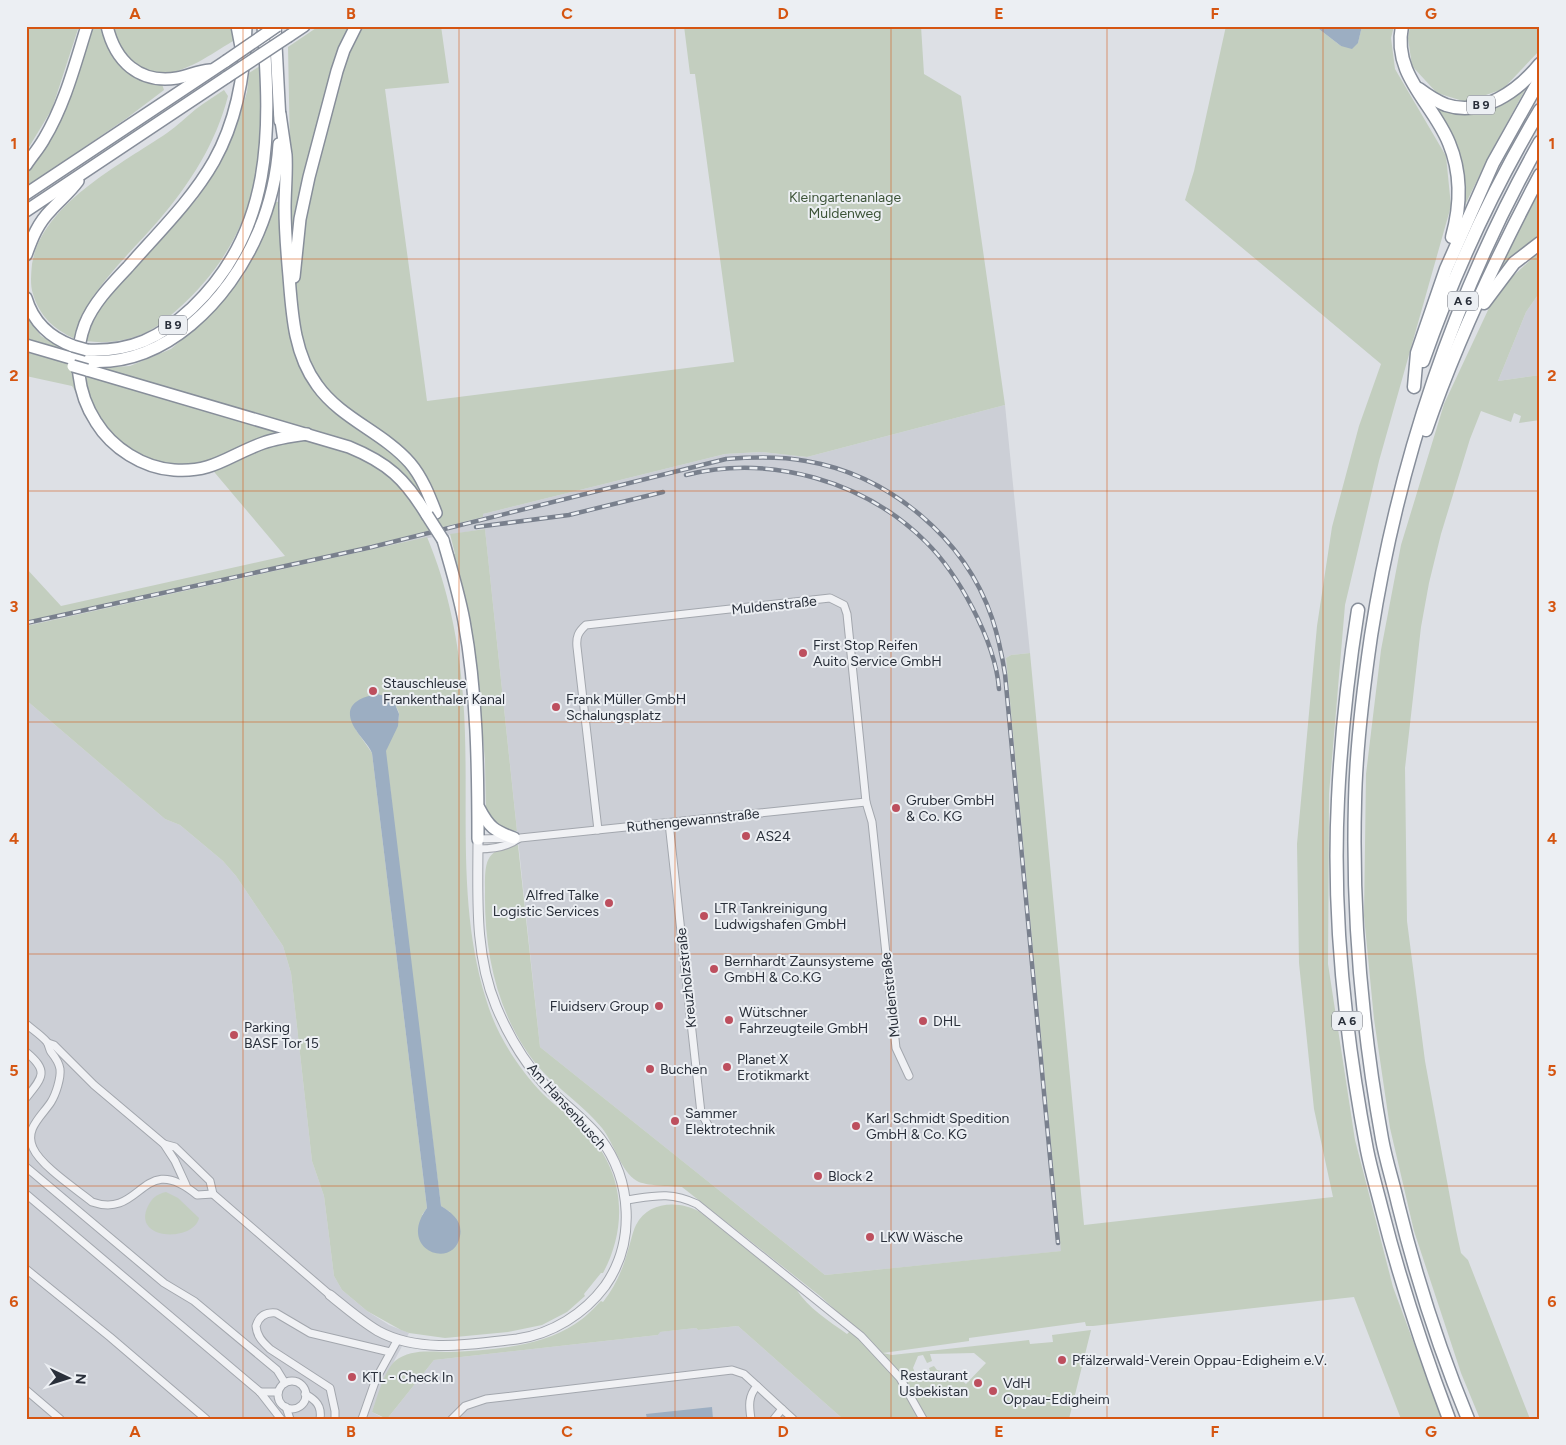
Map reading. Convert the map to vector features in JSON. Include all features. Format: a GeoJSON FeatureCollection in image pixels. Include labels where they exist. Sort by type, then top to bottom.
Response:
{"type":"FeatureCollection","features":[{"type":"Feature","properties":{"kind":"highway"},"geometry":{"type":"LineString","coordinates":[[26,164],[44,139],[56,116],[67,90],[87,26]]}},
{"type":"Feature","properties":{"kind":"highway"},"geometry":{"type":"LineString","coordinates":[[107,26],[112,46],[118,56],[126,64],[145,76],[168,79],[179,78],[197,71],[212,70]]}},
{"type":"Feature","properties":{"kind":"highway"},"geometry":{"type":"LineString","coordinates":[[237,26],[243,70]]}},
{"type":"Feature","properties":{"kind":"highway"},"geometry":{"type":"LineString","coordinates":[[246,26],[243,70],[234,114],[221,146],[213,163],[187,200],[98,301],[88,319],[80,340],[79,382],[87,406],[104,433],[117,446],[131,455],[161,468],[174,470],[210,467],[261,444],[280,438],[307,434]]}},
{"type":"Feature","properties":{"kind":"highway","name":"B 9"},"geometry":{"type":"LineString","coordinates":[[26,298],[32,313],[50,334],[62,342],[73,346],[87,360],[133,346],[169,328],[202,299],[224,273],[234,257],[259,192],[266,155],[267,91],[263,26]]}},
{"type":"Feature","properties":{"kind":"highway"},"geometry":{"type":"LineString","coordinates":[[26,194],[276,26]]}},
{"type":"Feature","properties":{"kind":"highway"},"geometry":{"type":"LineString","coordinates":[[26,345],[47,351],[73,362],[87,360],[101,362],[118,361],[141,355],[157,348],[197,319],[222,293],[235,276],[251,248],[266,213],[275,179],[280,114],[276,26]]}},
{"type":"Feature","properties":{"kind":"highway"},"geometry":{"type":"LineString","coordinates":[[26,211],[304,26]]}},
{"type":"Feature","properties":{"kind":"highway"},"geometry":{"type":"LineString","coordinates":[[292,309],[299,228],[309,178],[337,71],[344,50],[356,26]]}},
{"type":"Feature","properties":{"kind":"highway"},"geometry":{"type":"LineString","coordinates":[[1402,26],[1400,42],[1404,68],[1446,136],[1458,173],[1459,206],[1446,269]]}},
{"type":"Feature","properties":{"kind":"highway","name":"B 9"},"geometry":{"type":"LineString","coordinates":[[1415,86],[1430,97],[1446,104],[1463,108],[1479,106],[1495,101],[1510,92],[1540,64]]}},
{"type":"Feature","properties":{"kind":"highway"},"geometry":{"type":"LineString","coordinates":[[1446,269],[1492,163],[1540,79]]}},
{"type":"Feature","properties":{"kind":"highway","name":"A 6"},"geometry":{"type":"LineString","coordinates":[[1446,269],[1417,352],[1414,387],[1449,292],[1480,221],[1540,110]]}},
{"type":"Feature","properties":{"kind":"highway"},"geometry":{"type":"LineString","coordinates":[[280,114],[286,156],[285,211],[292,309],[300,352],[318,386],[346,415],[383,440],[409,462],[427,491],[432,514],[443,540],[453,575],[465,631],[474,714],[478,844]]}},
{"type":"Feature","properties":{"kind":"highway","name":"A 6"},"geometry":{"type":"LineString","coordinates":[[1468,1419],[1413,1266],[1382,1142],[1363,1015],[1355,900],[1355,800],[1362,702],[1378,593],[1389,537],[1407,468],[1425,405],[1450,332],[1488,244],[1540,142]]}},
{"type":"Feature","properties":{"kind":"highway"},"geometry":{"type":"LineString","coordinates":[[26,255],[35,232],[42,221],[69,193],[83,174]]}},
{"type":"Feature","properties":{"kind":"highway"},"geometry":{"type":"LineString","coordinates":[[1407,468],[1420,446],[1468,326],[1516,219],[1540,175]]}},
{"type":"Feature","properties":{"kind":"highway"},"geometry":{"type":"LineString","coordinates":[[1468,326],[1500,279],[1514,263],[1540,243]]}},
{"type":"Feature","properties":{"kind":"highway"},"geometry":{"type":"LineString","coordinates":[[87,360],[369,455],[399,477],[432,514]]}},
{"type":"Feature","properties":{"kind":"highway","name":"A 6"},"geometry":{"type":"LineString","coordinates":[[1358,610],[1345,704],[1338,800],[1337,894],[1343,985],[1353,1069],[1367,1151],[1397,1268],[1420,1342],[1449,1419]]}},
{"type":"Feature","properties":{"kind":"highway"},"geometry":{"type":"LineString","coordinates":[[478,806],[487,823],[493,829],[517,838]]}},
{"type":"Feature","properties":{"kind":"street","name":"Muldenstraße"},"geometry":{"type":"LineString","coordinates":[[598,830],[576,640],[579,631],[586,625],[830,598],[844,604],[847,614],[866,802],[872,822],[896,1048],[909,1076]]}},
{"type":"Feature","properties":{"kind":"street","name":"Ruthengewannstraße"},"geometry":{"type":"LineString","coordinates":[[478,844],[517,838],[866,802]]}},
{"type":"Feature","properties":{"kind":"street","name":"Kreuzholzstraße"},"geometry":{"type":"LineString","coordinates":[[669,823],[702,1113],[710,1130]]}},
{"type":"Feature","properties":{"kind":"street","name":"Am Hansenbusch"},"geometry":{"type":"LineString","coordinates":[[330,1295],[370,1326],[398,1339],[436,1345],[451,1345],[532,1336],[564,1323],[587,1305],[605,1285],[613,1272],[622,1248],[625,1233],[626,1200],[619,1173],[605,1145],[593,1130],[550,1090],[530,1067],[507,1030],[496,1005],[483,965],[480,945],[478,844]]}},
{"type":"Feature","properties":{"kind":"street"},"geometry":{"type":"LineString","coordinates":[[26,1024],[48,1043],[54,1045],[94,1085],[164,1144],[175,1161],[186,1186]]}},
{"type":"Feature","properties":{"kind":"street"},"geometry":{"type":"LineString","coordinates":[[48,1043],[60,1069],[59,1080],[52,1101],[37,1119],[30,1140],[33,1150],[40,1160],[92,1202],[102,1206],[113,1206],[124,1202],[137,1194],[149,1182],[165,1179],[173,1180],[186,1186],[198,1195],[213,1194]]}},
{"type":"Feature","properties":{"kind":"street"},"geometry":{"type":"LineString","coordinates":[[26,1052],[38,1061],[41,1068],[38,1082],[26,1098]]}},
{"type":"Feature","properties":{"kind":"street"},"geometry":{"type":"LineString","coordinates":[[164,1144],[175,1147],[210,1181],[213,1194],[330,1295]]}},
{"type":"Feature","properties":{"kind":"street"},"geometry":{"type":"LineString","coordinates":[[26,1167],[164,1283],[194,1301],[277,1370],[285,1383]]}},
{"type":"Feature","properties":{"kind":"street"},"geometry":{"type":"LineString","coordinates":[[26,1194],[260,1392],[281,1419],[286,1408]]}},
{"type":"Feature","properties":{"kind":"street"},"geometry":{"type":"LineString","coordinates":[[626,1200],[676,1195],[697,1204],[861,1336],[900,1378],[923,1419]]}},
{"type":"Feature","properties":{"kind":"street"},"geometry":{"type":"LineString","coordinates":[[26,1269],[110,1337],[206,1419]]}},
{"type":"Feature","properties":{"kind":"street"},"geometry":{"type":"LineString","coordinates":[[334,1419],[335,1411],[330,1388],[263,1343],[256,1332],[258,1321],[265,1314],[276,1314],[310,1333],[390,1352]]}},
{"type":"Feature","properties":{"kind":"street"},"geometry":{"type":"LineString","coordinates":[[362,1419],[376,1379],[398,1339]]}},
{"type":"Feature","properties":{"kind":"street"},"geometry":{"type":"LineString","coordinates":[[452,1419],[465,1406],[486,1399],[732,1370],[744,1374],[793,1419]]}},
{"type":"Feature","properties":{"kind":"street"},"geometry":{"type":"LineString","coordinates":[[290,1419],[286,1408],[279,1400],[278,1392],[285,1383],[294,1381],[302,1386],[305,1394],[315,1400],[320,1406],[320,1419]]}},
{"type":"Feature","properties":{"kind":"street"},"geometry":{"type":"LineString","coordinates":[[751,1419],[749,1402],[752,1392],[757,1386]]}},
{"type":"Feature","properties":{"kind":"street"},"geometry":{"type":"LineString","coordinates":[[26,1390],[60,1419]]}},
{"type":"Feature","properties":{"kind":"street"},"geometry":{"type":"LineString","coordinates":[[260,1392],[278,1392]]}},
{"type":"Feature","properties":{"kind":"street"},"geometry":{"type":"LineString","coordinates":[[286,1408],[294,1408],[301,1405],[305,1394]]}},
{"type":"Feature","properties":{"kind":"street"},"geometry":{"type":"LineString","coordinates":[[774,1419],[782,1409]]}},
{"type":"Feature","properties":{"kind":"shaded area"},"geometry":{"type":"Polygon","coordinates":[[[1540,292],[1540,375],[1498,381],[1526,312],[1540,292]]]}},
{"type":"Feature","properties":{"kind":"shaded area"},"geometry":{"type":"Polygon","coordinates":[[[1005,405],[1030,653],[1011,655],[1006,658],[1062,1251],[825,1275],[540,1047],[485,529],[409,541],[26,626],[26,621],[372,545],[483,517],[483,514],[725,454],[761,452],[807,457],[1005,405]]]}},
{"type":"Feature","properties":{"kind":"shaded area"},"geometry":{"type":"Polygon","coordinates":[[[26,700],[165,819],[180,825],[223,861],[236,876],[283,946],[291,973],[312,1161],[324,1196],[334,1276],[342,1290],[367,1311],[389,1325],[409,1333],[383,1382],[372,1412],[385,1419],[26,1419],[26,700]]]}},
{"type":"Feature","properties":{"kind":"shaded area"},"geometry":{"type":"Polygon","coordinates":[[[738,1326],[843,1419],[387,1419],[434,1360],[658,1335],[659,1332],[738,1326]]]}},
{"type":"Feature","properties":{"kind":"green space"},"geometry":{"type":"Polygon","coordinates":[[[26,26],[79,26],[52,109],[26,152],[26,26]]]}},
{"type":"Feature","properties":{"kind":"green space"},"geometry":{"type":"Polygon","coordinates":[[[92,26],[234,26],[232,30],[233,41],[189,67],[159,75],[164,90],[127,118],[26,187],[26,173],[31,168],[92,26]]]}},
{"type":"Feature","properties":{"kind":"green space","name":"Kleingartenanlage Muldenweg"},"geometry":{"type":"Polygon","coordinates":[[[319,26],[441,26],[449,83],[385,89],[427,401],[734,362],[695,74],[690,74],[684,26],[921,26],[924,74],[961,96],[1005,405],[807,457],[761,452],[725,454],[483,514],[483,517],[372,545],[26,621],[26,568],[61,606],[285,556],[210,467],[151,465],[97,425],[72,386],[26,376],[26,352],[62,362],[102,368],[130,366],[171,349],[208,317],[243,276],[262,239],[276,202],[291,201],[288,47],[319,26]]]}},
{"type":"Feature","properties":{"kind":"green space"},"geometry":{"type":"Polygon","coordinates":[[[1226,26],[1315,26],[1341,46],[1358,43],[1362,26],[1394,26],[1391,38],[1395,69],[1446,156],[1451,206],[1379,461],[1345,605],[1329,794],[1328,964],[1355,1140],[1393,1287],[1442,1419],[1401,1419],[1354,1297],[1093,1326],[1086,1326],[1085,1322],[969,1338],[969,1341],[883,1353],[892,1355],[1029,1340],[1030,1344],[1053,1342],[1052,1335],[1091,1330],[1069,1419],[843,1419],[738,1326],[660,1332],[658,1335],[434,1360],[387,1419],[372,1412],[387,1371],[401,1357],[415,1352],[451,1352],[515,1346],[547,1338],[579,1322],[601,1301],[603,1302],[611,1290],[624,1264],[636,1225],[641,1217],[656,1207],[665,1205],[683,1206],[700,1212],[796,1289],[806,1302],[826,1319],[847,1334],[854,1327],[820,1296],[682,1187],[646,1184],[631,1177],[602,1128],[544,1073],[529,1054],[505,1011],[497,988],[487,940],[485,916],[486,865],[493,854],[507,847],[518,845],[540,1047],[825,1275],[1061,1251],[1006,658],[1011,655],[1030,653],[1084,1225],[1333,1197],[1314,1109],[1299,963],[1297,844],[1317,626],[1332,527],[1359,426],[1381,364],[1185,200],[1194,171],[1226,26]],[[974,1353],[930,1354],[932,1361],[927,1363],[923,1355],[918,1356],[913,1368],[918,1379],[931,1374],[929,1368],[934,1366],[937,1370],[953,1373],[966,1384],[986,1363],[974,1353]]]}},
{"type":"Feature","properties":{"kind":"green space"},"geometry":{"type":"Polygon","coordinates":[[[1410,26],[1540,26],[1540,50],[1503,89],[1466,102],[1437,93],[1412,66],[1408,38],[1410,26]]]}},
{"type":"Feature","properties":{"kind":"green space"},"geometry":{"type":"Polygon","coordinates":[[[260,66],[257,169],[243,219],[227,252],[192,295],[154,328],[124,340],[109,342],[86,341],[101,306],[197,199],[219,166],[236,128],[247,92],[249,73],[260,66]]]}},
{"type":"Feature","properties":{"kind":"green space"},"geometry":{"type":"Polygon","coordinates":[[[1524,88],[1525,90],[1464,207],[1432,104],[1446,108],[1524,88]]]}},
{"type":"Feature","properties":{"kind":"green space"},"geometry":{"type":"Polygon","coordinates":[[[224,90],[228,96],[217,130],[191,178],[170,207],[104,282],[86,308],[75,339],[61,331],[44,316],[36,302],[31,287],[32,264],[39,242],[51,223],[86,188],[167,133],[199,106],[224,90]]]}},
{"type":"Feature","properties":{"kind":"green space"},"geometry":{"type":"Polygon","coordinates":[[[1540,188],[1540,238],[1504,268],[1501,267],[1540,188]]]}},
{"type":"Feature","properties":{"kind":"green space"},"geometry":{"type":"Polygon","coordinates":[[[1540,251],[1540,292],[1526,312],[1498,381],[1540,375],[1540,420],[1519,423],[1521,416],[1514,413],[1511,422],[1481,411],[1470,439],[1441,534],[1429,583],[1421,627],[1405,768],[1407,921],[1425,1061],[1456,1230],[1461,1253],[1468,1260],[1530,1419],[1480,1419],[1461,1373],[1414,1231],[1390,1128],[1374,1019],[1364,916],[1366,774],[1381,650],[1401,545],[1444,404],[1489,308],[1510,279],[1540,251]]]}},
{"type":"Feature","properties":{"kind":"green space"},"geometry":{"type":"Polygon","coordinates":[[[26,315],[41,336],[59,346],[58,348],[26,338],[26,315]]]}},
{"type":"Feature","properties":{"kind":"green space"},"geometry":{"type":"Polygon","coordinates":[[[485,529],[517,831],[499,830],[486,812],[485,761],[474,650],[462,583],[453,554],[455,554],[450,534],[485,529]]]}},
{"type":"Feature","properties":{"kind":"green space"},"geometry":{"type":"Polygon","coordinates":[[[427,537],[447,595],[459,655],[465,734],[467,886],[470,924],[476,961],[486,999],[502,1038],[517,1062],[548,1099],[585,1130],[598,1146],[615,1180],[619,1217],[617,1236],[611,1254],[603,1273],[584,1294],[585,1296],[567,1312],[542,1325],[508,1332],[445,1338],[409,1333],[401,1330],[367,1311],[342,1290],[334,1276],[324,1196],[312,1161],[291,973],[283,946],[236,876],[223,861],[180,825],[165,819],[26,700],[26,626],[427,537]],[[388,697],[356,730],[372,753],[427,1208],[422,1215],[450,1212],[441,1206],[386,762],[388,743],[399,718],[399,712],[388,697]]]}},
{"type":"Feature","properties":{"kind":"green space"},"geometry":{"type":"Polygon","coordinates":[[[166,1192],[178,1198],[199,1218],[195,1226],[187,1231],[176,1234],[165,1234],[155,1232],[148,1226],[145,1218],[148,1206],[155,1197],[166,1192]]]}},
{"type":"Feature","properties":{"kind":"water"},"geometry":{"type":"Polygon","coordinates":[[[1315,26],[1362,26],[1358,43],[1352,49],[1341,46],[1315,26]]]}},
{"type":"Feature","properties":{"kind":"water"},"geometry":{"type":"Polygon","coordinates":[[[377,694],[388,697],[395,704],[399,714],[398,726],[386,751],[441,1206],[456,1218],[460,1226],[460,1236],[456,1247],[448,1252],[439,1254],[430,1251],[422,1245],[418,1235],[419,1223],[427,1208],[372,753],[356,730],[350,715],[353,705],[357,701],[377,694]]]}},
{"type":"Feature","properties":{"kind":"water"},"geometry":{"type":"Polygon","coordinates":[[[712,1407],[713,1419],[647,1419],[646,1414],[712,1407]]]}},
{"type":"Feature","properties":{"kind":"railway"},"geometry":{"type":"LineString","coordinates":[[26,623],[372,547],[726,459],[766,457],[806,461],[837,468],[866,480],[894,496],[920,515],[943,537],[963,562],[980,589],[992,618],[1000,646],[1005,674],[1058,1243]]}},
{"type":"Feature","properties":{"kind":"railway"},"geometry":{"type":"LineString","coordinates":[[686,475],[718,469],[750,468],[783,471],[815,478],[845,488],[875,503],[902,521],[933,549],[962,590],[977,617],[990,647],[999,689]]}},
{"type":"Feature","properties":{"kind":"railway"},"geometry":{"type":"LineString","coordinates":[[476,527],[569,515],[663,492]]}},
{"type":"Feature","properties":{"kind":"place","name":"First Stop Reifen Auito Service GmbH"},"geometry":{"type":"Point","coordinates":[803,653]}},
{"type":"Feature","properties":{"kind":"place","name":"Stauschleuse Frankenthaler Kanal"},"geometry":{"type":"Point","coordinates":[373,691]}},
{"type":"Feature","properties":{"kind":"place","name":"Frank Müller GmbH Schalungsplatz"},"geometry":{"type":"Point","coordinates":[556,707]}},
{"type":"Feature","properties":{"kind":"place","name":"Gruber GmbH & Co. KG"},"geometry":{"type":"Point","coordinates":[896,808]}},
{"type":"Feature","properties":{"kind":"place","name":"AS24"},"geometry":{"type":"Point","coordinates":[746,836]}},
{"type":"Feature","properties":{"kind":"place","name":"Alfred Talke Logistic Services"},"geometry":{"type":"Point","coordinates":[609,903]}},
{"type":"Feature","properties":{"kind":"place","name":"LTR Tankreinigung Ludwigshafen GmbH"},"geometry":{"type":"Point","coordinates":[704,916]}},
{"type":"Feature","properties":{"kind":"place","name":"Bernhardt Zaunsysteme GmbH & Co.KG"},"geometry":{"type":"Point","coordinates":[714,969]}},
{"type":"Feature","properties":{"kind":"place","name":"Fluidserv Group"},"geometry":{"type":"Point","coordinates":[659,1006]}},
{"type":"Feature","properties":{"kind":"place","name":"Wütschner Fahrzeugteile GmbH"},"geometry":{"type":"Point","coordinates":[729,1020]}},
{"type":"Feature","properties":{"kind":"place","name":"DHL"},"geometry":{"type":"Point","coordinates":[923,1021]}},
{"type":"Feature","properties":{"kind":"place","name":"Parking BASF Tor 15"},"geometry":{"type":"Point","coordinates":[234,1035]}},
{"type":"Feature","properties":{"kind":"place","name":"Planet X Erotikmarkt"},"geometry":{"type":"Point","coordinates":[727,1067]}},
{"type":"Feature","properties":{"kind":"place","name":"Buchen"},"geometry":{"type":"Point","coordinates":[650,1069]}},
{"type":"Feature","properties":{"kind":"place","name":"Sammer Elektrotechnik"},"geometry":{"type":"Point","coordinates":[675,1121]}},
{"type":"Feature","properties":{"kind":"place","name":"Karl Schmidt Spedition GmbH & Co. KG"},"geometry":{"type":"Point","coordinates":[856,1126]}},
{"type":"Feature","properties":{"kind":"place","name":"Block 2"},"geometry":{"type":"Point","coordinates":[818,1176]}},
{"type":"Feature","properties":{"kind":"place","name":"LKW Wäsche"},"geometry":{"type":"Point","coordinates":[870,1237]}},
{"type":"Feature","properties":{"kind":"place","name":"Pfälzerwald-Verein Oppau-Edigheim e.V."},"geometry":{"type":"Point","coordinates":[1062,1360]}},
{"type":"Feature","properties":{"kind":"place","name":"KTL - Check In"},"geometry":{"type":"Point","coordinates":[352,1377]}},
{"type":"Feature","properties":{"kind":"place","name":"Restaurant Usbekistan"},"geometry":{"type":"Point","coordinates":[978,1383]}},
{"type":"Feature","properties":{"kind":"place","name":"VdH Oppau-Edigheim"},"geometry":{"type":"Point","coordinates":[993,1391]}}]}
